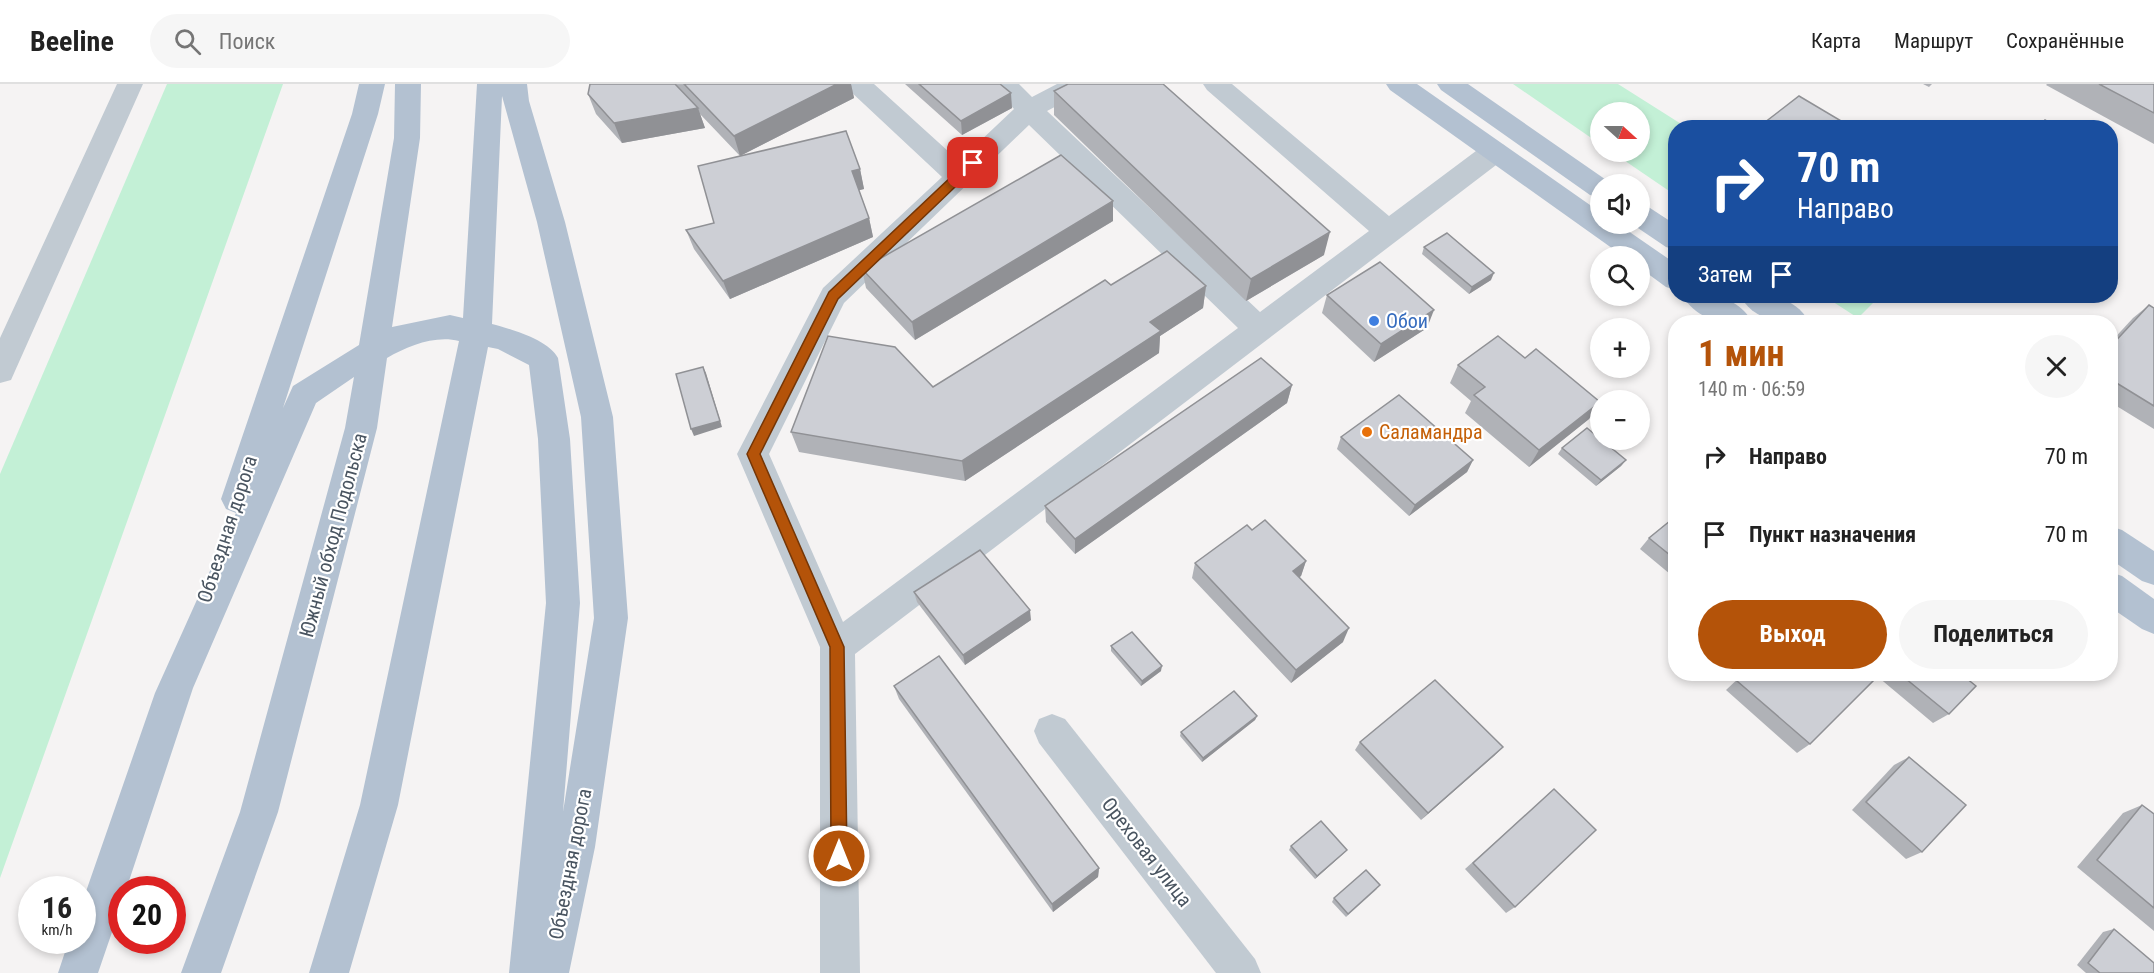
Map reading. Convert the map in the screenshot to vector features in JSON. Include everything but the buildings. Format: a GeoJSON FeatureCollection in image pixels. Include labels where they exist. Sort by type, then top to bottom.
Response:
{"type":"FeatureCollection","features":[{"type":"Feature","properties":{"kind":"main road","name":"Объездная дорога"},"geometry":{"type":"LineString","coordinates":[[78,973],[365,114],[372,84]]}},
{"type":"Feature","properties":{"kind":"main road","name":"Южный обход Подольска"},"geometry":{"type":"LineString","coordinates":[[201,973],[259,812],[361,428],[407,138],[408,84]]}},
{"type":"Feature","properties":{"kind":"main road"},"geometry":{"type":"LineString","coordinates":[[329,973],[379,805],[477,327],[490,84]]}},
{"type":"Feature","properties":{"kind":"main road","name":"Объездная дорога"},"geometry":{"type":"LineString","coordinates":[[514,84],[516,101],[551,222],[597,417],[610,618],[576,847],[549,973]]}},
{"type":"Feature","properties":{"kind":"main road"},"geometry":{"type":"LineString","coordinates":[[1399,84],[1668,273]]}},
{"type":"Feature","properties":{"kind":"main road"},"geometry":{"type":"LineString","coordinates":[[1450,84],[1590,181]]}},
{"type":"Feature","properties":{"kind":"main road"},"geometry":{"type":"LineString","coordinates":[[1650,222],[1668,234]]}},
{"type":"Feature","properties":{"kind":"main road"},"geometry":{"type":"LineString","coordinates":[[1708,303],[1726,315]]}},
{"type":"Feature","properties":{"kind":"main road"},"geometry":{"type":"LineString","coordinates":[[1766,303],[1784,315]]}},
{"type":"Feature","properties":{"kind":"main road"},"geometry":{"type":"LineString","coordinates":[[173,693],[304,395],[350,364],[401,336],[450,327],[505,339],[543,358],[554,439],[563,603],[529,973]]}},
{"type":"Feature","properties":{"kind":"main road"},"geometry":{"type":"LineString","coordinates":[[2118,545],[2154,570]]}},
{"type":"Feature","properties":{"kind":"main road"},"geometry":{"type":"LineString","coordinates":[[2118,593],[2154,618]]}},
{"type":"Feature","properties":{"kind":"street"},"geometry":{"type":"LineString","coordinates":[[0,371],[130,84]]}},
{"type":"Feature","properties":{"kind":"street"},"geometry":{"type":"LineString","coordinates":[[858,84],[959,177]]}},
{"type":"Feature","properties":{"kind":"street"},"geometry":{"type":"LineString","coordinates":[[1003,84],[1259,330]]}},
{"type":"Feature","properties":{"kind":"street"},"geometry":{"type":"LineString","coordinates":[[840,973],[837,647],[753,454],[833,296],[1030,109],[1078,84]]}},
{"type":"Feature","properties":{"kind":"street"},"geometry":{"type":"LineString","coordinates":[[1216,84],[1389,232]]}},
{"type":"Feature","properties":{"kind":"street"},"geometry":{"type":"LineString","coordinates":[[837,647],[1494,152]]}},
{"type":"Feature","properties":{"kind":"street","name":"Ореховая улица"},"geometry":{"type":"LineString","coordinates":[[1052,731],[1241,973]]}},
{"type":"Feature","properties":{"kind":"green space"},"geometry":{"type":"Polygon","coordinates":[[[167,84],[283,84],[0,878],[0,474],[167,84]]]}},
{"type":"Feature","properties":{"kind":"green space"},"geometry":{"type":"Polygon","coordinates":[[[1513,84],[1618,84],[1646,102],[1590,102],[1590,137],[1513,84]]]}},
{"type":"Feature","properties":{"kind":"green space"},"geometry":{"type":"Polygon","coordinates":[[[1650,104],[1675,120],[1668,120],[1668,190],[1650,178],[1650,174],[1644,174],[1627,162],[1650,162],[1650,104]]]}},
{"type":"Feature","properties":{"kind":"green space"},"geometry":{"type":"Polygon","coordinates":[[[1835,303],[1873,303],[1861,315],[1853,315],[1835,303]]]}},
{"type":"Feature","properties":{"kind":"place","name":"Обои"},"geometry":{"type":"Point","coordinates":[1374,321]}},
{"type":"Feature","properties":{"kind":"place","name":"Саламандра"},"geometry":{"type":"Point","coordinates":[1367,432]}},
{"type":"Feature","properties":{"kind":"route"},"geometry":{"type":"LineString","coordinates":[[839,856],[837,647],[753,454],[833,296],[973,163]]}}]}
